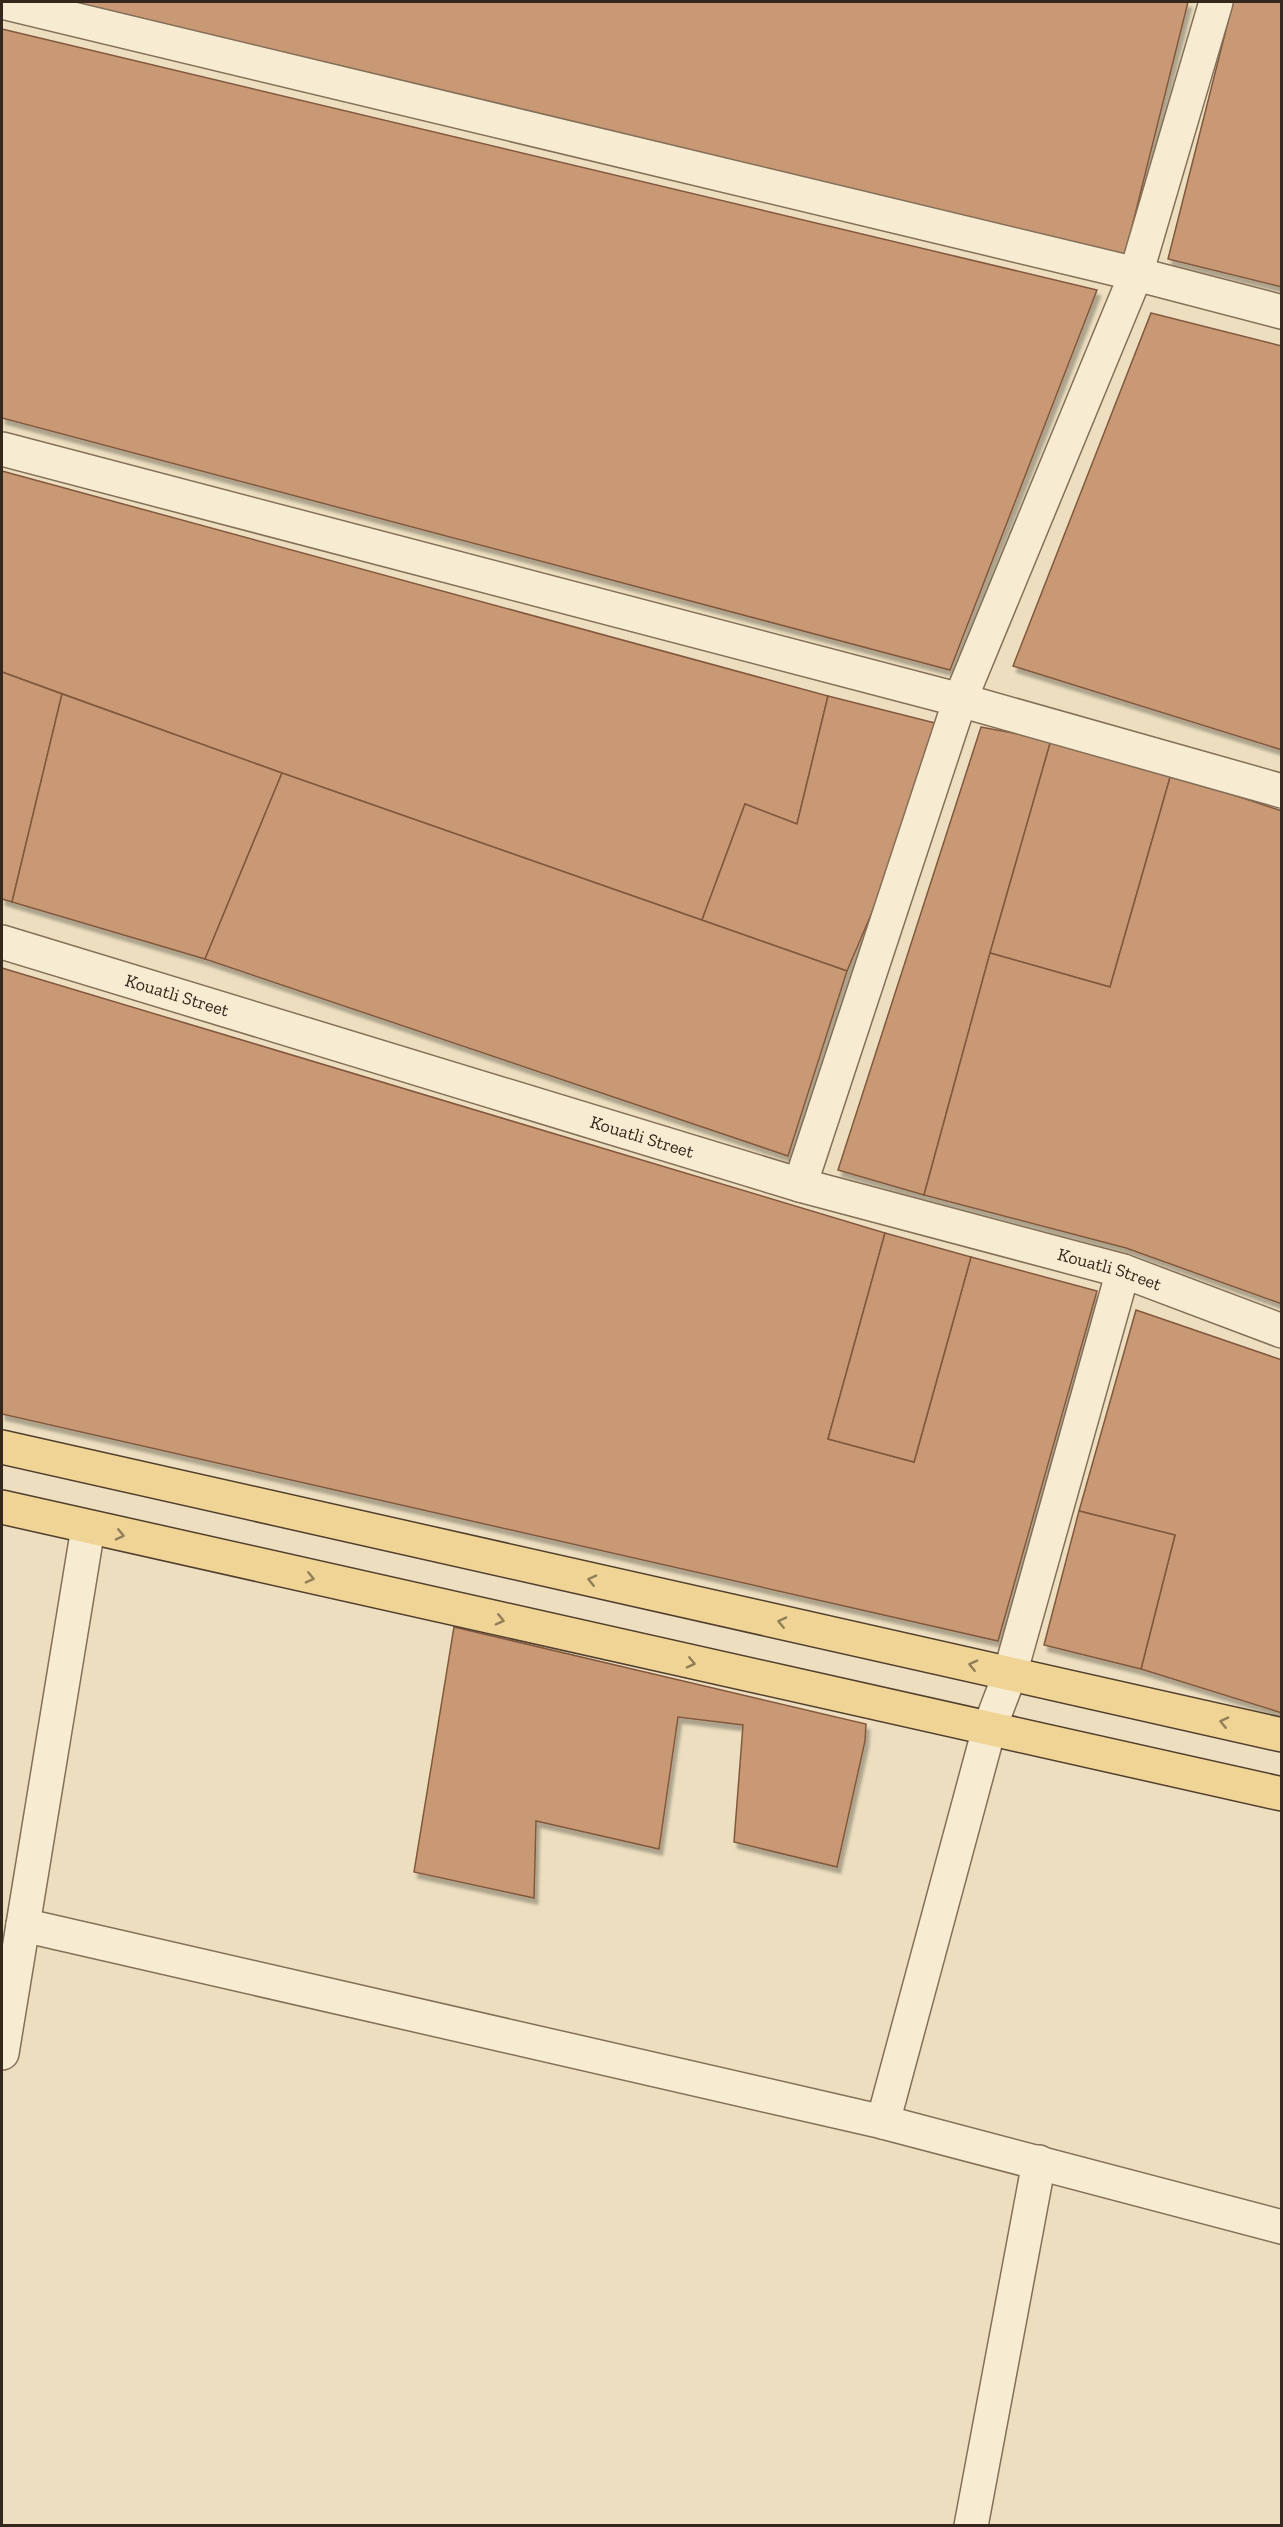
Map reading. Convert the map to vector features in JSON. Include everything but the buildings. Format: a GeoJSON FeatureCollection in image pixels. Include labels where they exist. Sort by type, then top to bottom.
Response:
{"type":"FeatureCollection","features":[{"type":"Feature","properties":{"kind":"main road"},"geometry":{"type":"LineString","coordinates":[[2,1447],[1281,1735]]}},
{"type":"Feature","properties":{"kind":"main road"},"geometry":{"type":"LineString","coordinates":[[2,1508],[1281,1794]]}},
{"type":"Feature","properties":{"kind":"street"},"geometry":{"type":"LineString","coordinates":[[2,2],[1136,274],[1281,312]]}},
{"type":"Feature","properties":{"kind":"street"},"geometry":{"type":"LineString","coordinates":[[800,1185],[960,700],[1136,274],[1216,2]]}},
{"type":"Feature","properties":{"kind":"street"},"geometry":{"type":"LineString","coordinates":[[2,449],[960,700],[1281,791]]}},
{"type":"Feature","properties":{"kind":"street","name":"Kouatli Street"},"geometry":{"type":"LineString","coordinates":[[2,942],[800,1185],[1124,1271],[1281,1331]]}},
{"type":"Feature","properties":{"kind":"street"},"geometry":{"type":"LineString","coordinates":[[883,2121],[989,1729],[1010,1674],[1124,1271]]}},
{"type":"Feature","properties":{"kind":"street"},"geometry":{"type":"LineString","coordinates":[[2,2053],[88,1528]]}},
{"type":"Feature","properties":{"kind":"street"},"geometry":{"type":"LineString","coordinates":[[23,1925],[883,2121],[1281,2227]]}},
{"type":"Feature","properties":{"kind":"street"},"geometry":{"type":"LineString","coordinates":[[971,2526],[1039,2162]]}}]}
